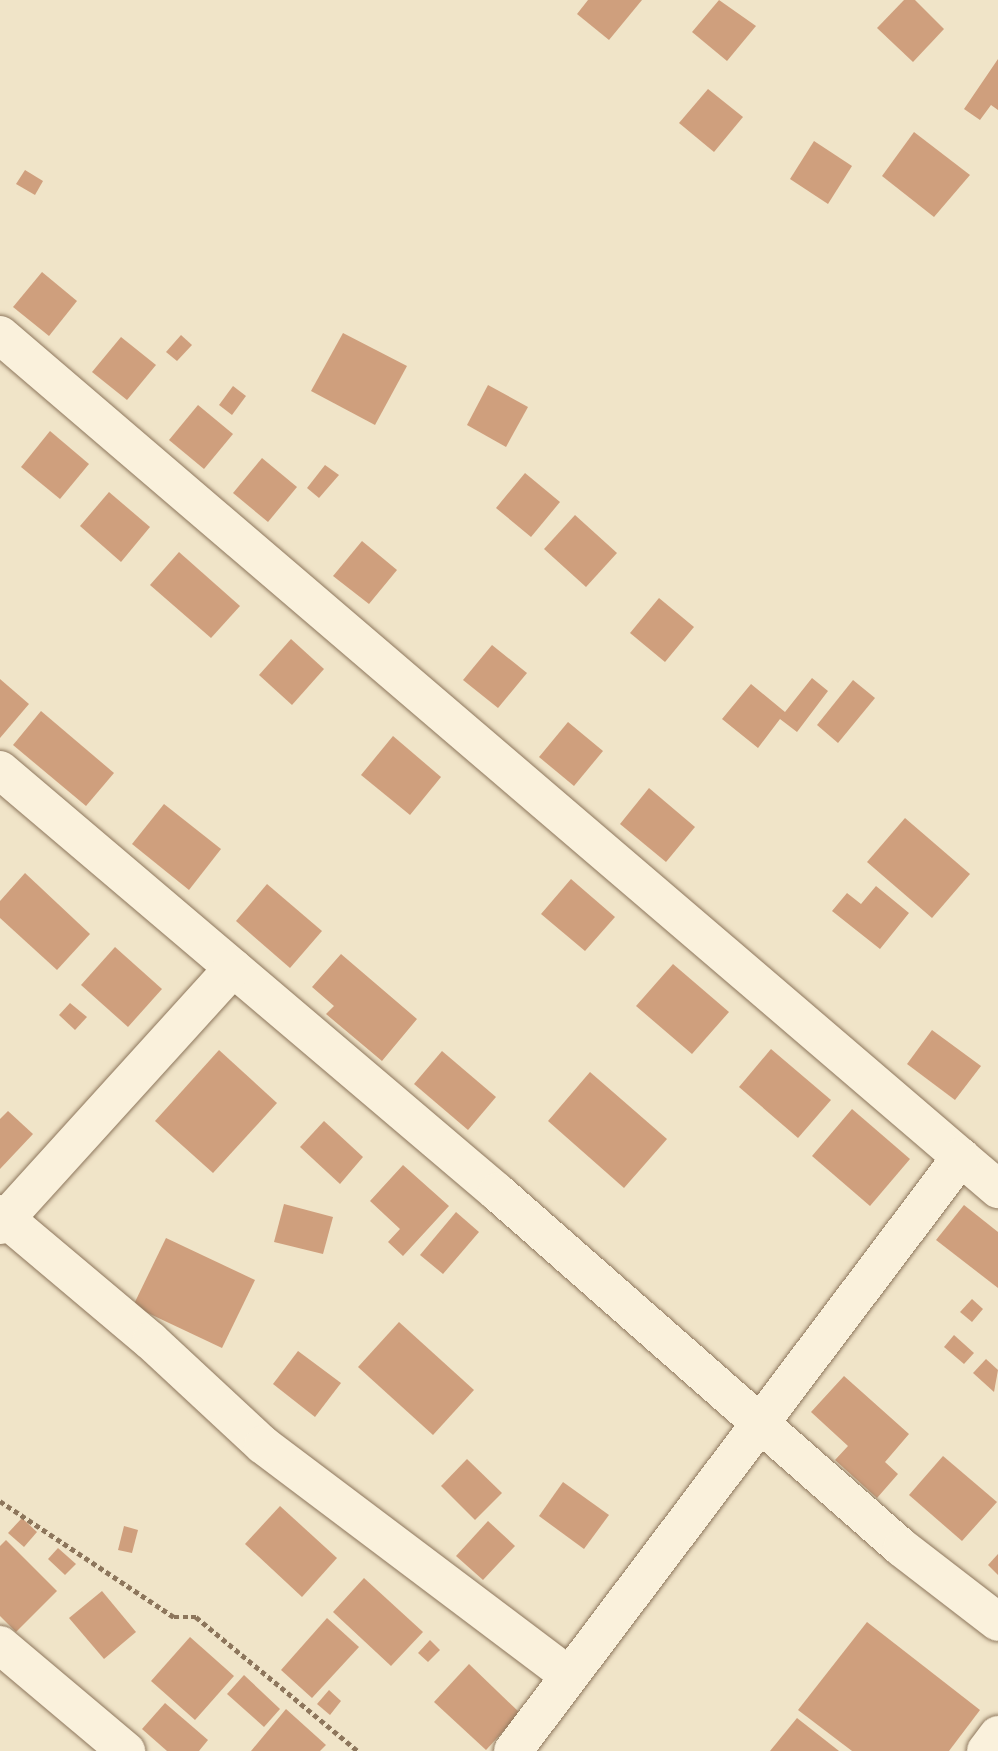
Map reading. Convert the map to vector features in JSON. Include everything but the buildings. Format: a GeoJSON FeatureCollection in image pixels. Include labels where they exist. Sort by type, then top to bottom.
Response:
{"type":"FeatureCollection","features":[{"type":"Feature","properties":{"kind":"street"},"geometry":{"type":"LineString","coordinates":[[0,335],[998,1189]]}},
{"type":"Feature","properties":{"kind":"street"},"geometry":{"type":"LineString","coordinates":[[0,770],[760,1421],[902,1548],[998,1622]]}},
{"type":"Feature","properties":{"kind":"street"},"geometry":{"type":"LineString","coordinates":[[233,968],[2,1219],[151,1341],[263,1445],[568,1675]]}},
{"type":"Feature","properties":{"kind":"street"},"geometry":{"type":"LineString","coordinates":[[513,1751],[961,1157]]}},
{"type":"Feature","properties":{"kind":"street"},"geometry":{"type":"LineString","coordinates":[[0,1645],[126,1751]]}},
{"type":"Feature","properties":{"kind":"street"},"geometry":{"type":"LineString","coordinates":[[986,1751],[998,1735]]}},
{"type":"Feature","properties":{"kind":"path"},"geometry":{"type":"LineString","coordinates":[[0,1501],[174,1617],[196,1617],[358,1751]]}}]}
